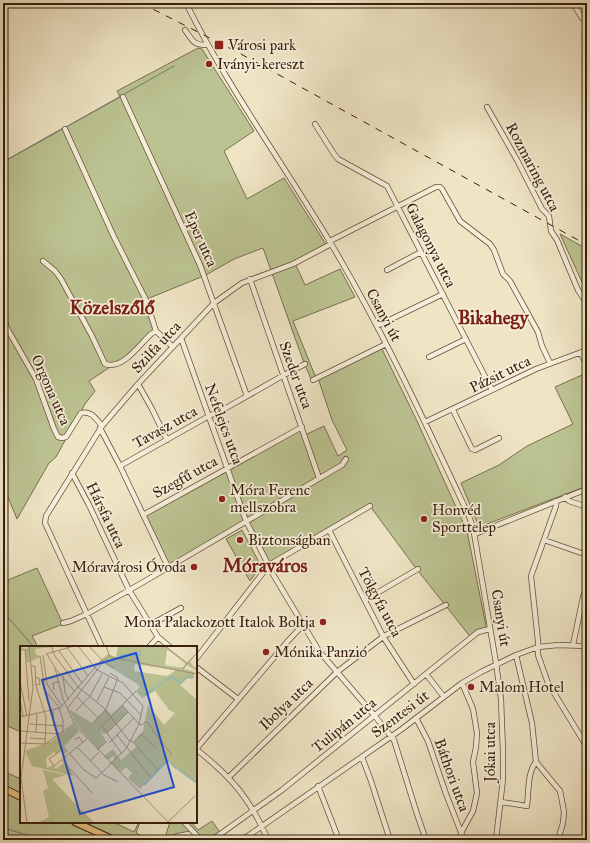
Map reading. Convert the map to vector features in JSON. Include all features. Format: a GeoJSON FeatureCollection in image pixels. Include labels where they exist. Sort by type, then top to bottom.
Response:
{"type":"FeatureCollection","features":[{"type":"Feature","properties":{"kind":"main road"},"geometry":{"type":"LineString","coordinates":[[3,788],[20,796]]}},
{"type":"Feature","properties":{"kind":"main road"},"geometry":{"type":"LineString","coordinates":[[77,823],[114,840]]}},
{"type":"Feature","properties":{"kind":"street","name":"Csanyi út"},"geometry":{"type":"LineString","coordinates":[[186,3],[207,45],[330,242],[386,344],[425,422],[468,514],[475,534],[496,665]]}},
{"type":"Feature","properties":{"kind":"street"},"geometry":{"type":"LineString","coordinates":[[573,3],[582,18]]}},
{"type":"Feature","properties":{"kind":"street"},"geometry":{"type":"LineString","coordinates":[[185,30],[194,43],[199,45],[207,45]]}},
{"type":"Feature","properties":{"kind":"street","name":"Eper utca"},"geometry":{"type":"LineString","coordinates":[[123,97],[200,265],[247,396]]}},
{"type":"Feature","properties":{"kind":"street","name":"Rozmaring utca"},"geometry":{"type":"LineString","coordinates":[[487,107],[517,160],[542,209],[548,216],[551,232],[557,240],[578,290],[587,304]]}},
{"type":"Feature","properties":{"kind":"street","name":"Galagonya utca"},"geometry":{"type":"LineString","coordinates":[[315,124],[338,158],[385,184],[492,390]]}},
{"type":"Feature","properties":{"kind":"street"},"geometry":{"type":"LineString","coordinates":[[65,129],[114,237],[146,300],[156,331],[172,347]]}},
{"type":"Feature","properties":{"kind":"street","name":"Szilfa utca"},"geometry":{"type":"LineString","coordinates":[[87,614],[46,523],[46,516],[101,427],[138,384],[214,303],[231,290],[250,279],[294,264],[330,242],[440,186],[456,215],[464,226],[490,244],[494,250],[503,274],[510,281],[538,332],[542,346],[550,363]]}},
{"type":"Feature","properties":{"kind":"street"},"geometry":{"type":"LineString","coordinates":[[387,270],[421,252]]}},
{"type":"Feature","properties":{"kind":"street"},"geometry":{"type":"LineString","coordinates":[[43,261],[55,271],[61,279],[92,336],[105,364],[112,365],[125,359],[156,331]]}},
{"type":"Feature","properties":{"kind":"street","name":"Szeder utca"},"geometry":{"type":"LineString","coordinates":[[250,279],[319,478]]}},
{"type":"Feature","properties":{"kind":"street"},"geometry":{"type":"LineString","coordinates":[[376,326],[443,294]]}},
{"type":"Feature","properties":{"kind":"street","name":"Orgona utca"},"geometry":{"type":"LineString","coordinates":[[3,318],[8,330],[36,379],[54,430],[58,436],[62,438],[66,437],[84,412],[89,412],[101,427],[168,567]]}},
{"type":"Feature","properties":{"kind":"street","name":"Nefelejcs utca"},"geometry":{"type":"LineString","coordinates":[[181,338],[246,521],[269,565],[319,651],[394,740],[416,814],[426,840]]}},
{"type":"Feature","properties":{"kind":"street"},"geometry":{"type":"LineString","coordinates":[[429,357],[466,339]]}},
{"type":"Feature","properties":{"kind":"street"},"geometry":{"type":"LineString","coordinates":[[313,380],[386,344]]}},
{"type":"Feature","properties":{"kind":"street","name":"Pázsit utca"},"geometry":{"type":"LineString","coordinates":[[425,422],[550,363],[587,350]]}},
{"type":"Feature","properties":{"kind":"street"},"geometry":{"type":"LineString","coordinates":[[580,352],[587,366]]}},
{"type":"Feature","properties":{"kind":"street","name":"Tavasz utca"},"geometry":{"type":"LineString","coordinates":[[120,466],[226,408],[284,374],[306,364]]}},
{"type":"Feature","properties":{"kind":"street"},"geometry":{"type":"LineString","coordinates":[[138,384],[167,440]]}},
{"type":"Feature","properties":{"kind":"street"},"geometry":{"type":"LineString","coordinates":[[453,410],[472,449],[475,450],[499,438]]}},
{"type":"Feature","properties":{"kind":"street","name":"Szegfű utca"},"geometry":{"type":"LineString","coordinates":[[143,515],[302,427]]}},
{"type":"Feature","properties":{"kind":"street"},"geometry":{"type":"LineString","coordinates":[[63,623],[87,614],[129,590],[342,465],[346,459]]}},
{"type":"Feature","properties":{"kind":"street","name":"Hársfa utca"},"geometry":{"type":"LineString","coordinates":[[72,474],[89,505],[129,590],[158,637],[169,646]]}},
{"type":"Feature","properties":{"kind":"street"},"geometry":{"type":"LineString","coordinates":[[475,534],[587,489]]}},
{"type":"Feature","properties":{"kind":"street"},"geometry":{"type":"LineString","coordinates":[[565,497],[568,501],[587,507]]}},
{"type":"Feature","properties":{"kind":"street"},"geometry":{"type":"LineString","coordinates":[[556,501],[556,506],[531,576],[538,641],[538,655],[548,683],[587,748]]}},
{"type":"Feature","properties":{"kind":"street"},"geometry":{"type":"LineString","coordinates":[[197,658],[269,565],[370,506]]}},
{"type":"Feature","properties":{"kind":"street","name":"Tölgyfa utca"},"geometry":{"type":"LineString","coordinates":[[329,530],[383,636],[414,684]]}},
{"type":"Feature","properties":{"kind":"street"},"geometry":{"type":"LineString","coordinates":[[544,540],[587,555]]}},
{"type":"Feature","properties":{"kind":"street"},"geometry":{"type":"LineString","coordinates":[[365,600],[418,569]]}},
{"type":"Feature","properties":{"kind":"street"},"geometry":{"type":"LineString","coordinates":[[573,645],[583,596],[587,585]]}},
{"type":"Feature","properties":{"kind":"street","name":"Ibolya utca"},"geometry":{"type":"LineString","coordinates":[[229,777],[337,672],[383,636],[446,605]]}},
{"type":"Feature","properties":{"kind":"street"},"geometry":{"type":"LineString","coordinates":[[150,625],[181,608]]}},
{"type":"Feature","properties":{"kind":"street"},"geometry":{"type":"LineString","coordinates":[[87,614],[102,646]]}},
{"type":"Feature","properties":{"kind":"street"},"geometry":{"type":"LineString","coordinates":[[197,748],[238,698],[303,625]]}},
{"type":"Feature","properties":{"kind":"street","name":"Tulipán utca"},"geometry":{"type":"LineString","coordinates":[[213,839],[282,790],[481,630],[490,629]]}},
{"type":"Feature","properties":{"kind":"street"},"geometry":{"type":"LineString","coordinates":[[150,646],[158,637]]}},
{"type":"Feature","properties":{"kind":"street","name":"Szentesi út"},"geometry":{"type":"LineString","coordinates":[[242,840],[362,757],[462,683],[516,655],[538,648],[558,645],[587,646]]}},
{"type":"Feature","properties":{"kind":"street"},"geometry":{"type":"LineString","coordinates":[[516,655],[532,723],[536,762],[560,791],[564,812],[563,824],[558,840]]}},
{"type":"Feature","properties":{"kind":"street","name":"Jókai utca"},"geometry":{"type":"LineString","coordinates":[[496,665],[501,699],[503,752],[501,802],[496,840]]}},
{"type":"Feature","properties":{"kind":"street"},"geometry":{"type":"LineString","coordinates":[[197,668],[238,698]]}},
{"type":"Feature","properties":{"kind":"street"},"geometry":{"type":"LineString","coordinates":[[426,674],[444,697]]}},
{"type":"Feature","properties":{"kind":"street"},"geometry":{"type":"LineString","coordinates":[[462,683],[473,709],[477,733],[473,762],[477,793],[469,822],[462,833]]}},
{"type":"Feature","properties":{"kind":"street","name":"Báthori utca"},"geometry":{"type":"LineString","coordinates":[[416,718],[428,740],[446,794],[464,840]]}},
{"type":"Feature","properties":{"kind":"street"},"geometry":{"type":"LineString","coordinates":[[197,750],[229,777],[254,810],[268,840]]}},
{"type":"Feature","properties":{"kind":"street"},"geometry":{"type":"LineString","coordinates":[[362,757],[390,840]]}},
{"type":"Feature","properties":{"kind":"street"},"geometry":{"type":"LineString","coordinates":[[501,802],[527,806],[530,774],[536,762]]}},
{"type":"Feature","properties":{"kind":"street"},"geometry":{"type":"LineString","coordinates":[[318,786],[339,840]]}},
{"type":"Feature","properties":{"kind":"street"},"geometry":{"type":"LineString","coordinates":[[584,840],[587,820]]}},
{"type":"Feature","properties":{"kind":"street"},"geometry":{"type":"LineString","coordinates":[[185,823],[201,840]]}},
{"type":"Feature","properties":{"kind":"green space"},"geometry":{"type":"Polygon","coordinates":[[[198,48],[202,49],[254,131],[224,151],[247,199],[284,178],[327,246],[295,263],[305,285],[340,269],[355,297],[293,321],[316,378],[312,381],[304,363],[263,248],[234,259],[206,275],[147,299],[157,329],[130,354],[89,381],[95,391],[85,404],[56,457],[49,463],[17,519],[3,485],[3,162],[120,97],[117,91],[198,48]]]}},
{"type":"Feature","properties":{"kind":"green space"},"geometry":{"type":"Polygon","coordinates":[[[560,234],[587,249],[587,293],[560,234]]]}},
{"type":"Feature","properties":{"kind":"green space"},"geometry":{"type":"Polygon","coordinates":[[[381,347],[417,421],[467,531],[487,631],[482,631],[472,639],[415,567],[370,506],[269,565],[246,521],[168,567],[143,515],[302,427],[305,435],[324,426],[338,456],[347,450],[332,420],[318,378],[381,347]]]}},
{"type":"Feature","properties":{"kind":"green space"},"geometry":{"type":"Polygon","coordinates":[[[582,375],[587,385],[587,486],[479,527],[461,483],[499,465],[527,446],[573,424],[555,387],[582,375]]]}},
{"type":"Feature","properties":{"kind":"green space"},"geometry":{"type":"Polygon","coordinates":[[[242,530],[261,566],[250,581],[226,539],[242,530]]]}},
{"type":"Feature","properties":{"kind":"green space"},"geometry":{"type":"Polygon","coordinates":[[[37,568],[63,624],[32,636],[37,646],[20,646],[20,732],[3,724],[3,582],[37,568]]]}},
{"type":"Feature","properties":{"kind":"green space"},"geometry":{"type":"Polygon","coordinates":[[[3,771],[20,779],[20,823],[115,823],[134,832],[140,823],[136,833],[151,840],[3,840],[3,771]]]}},
{"type":"Feature","properties":{"kind":"green space"},"geometry":{"type":"Polygon","coordinates":[[[212,821],[221,834],[215,840],[197,840],[190,831],[174,834],[175,840],[164,840],[170,823],[192,823],[198,830],[212,821]]]}},
{"type":"Feature","properties":{"kind":"waterway"},"geometry":{"type":"LineString","coordinates":[[66,127],[174,66]]}},
{"type":"Feature","properties":{"kind":"waterway"},"geometry":{"type":"LineString","coordinates":[[3,162],[63,128]]}},
{"type":"Feature","properties":{"kind":"waterway"},"geometry":{"type":"LineString","coordinates":[[3,585],[9,582]]}},
{"type":"Feature","properties":{"kind":"waterway"},"geometry":{"type":"LineString","coordinates":[[3,612],[33,646]]}},
{"type":"Feature","properties":{"kind":"waterway"},"geometry":{"type":"LineString","coordinates":[[3,828],[45,840]]}},
{"type":"Feature","properties":{"kind":"railway"},"geometry":{"type":"LineString","coordinates":[[141,3],[241,54],[587,245]]}},
{"type":"Feature","properties":{"kind":"place","name":"Városi park"},"geometry":{"type":"Point","coordinates":[219,45]}},
{"type":"Feature","properties":{"kind":"place","name":"Iványi-kereszt"},"geometry":{"type":"Point","coordinates":[209,64]}},
{"type":"Feature","properties":{"kind":"place","name":"Móra Ferenc mellszobra"},"geometry":{"type":"Point","coordinates":[222,499]}},
{"type":"Feature","properties":{"kind":"place","name":"Honvéd Sporttelep"},"geometry":{"type":"Point","coordinates":[424,519]}},
{"type":"Feature","properties":{"kind":"place","name":"Biztonságban"},"geometry":{"type":"Point","coordinates":[240,540]}},
{"type":"Feature","properties":{"kind":"place","name":"Móravárosi Óvoda"},"geometry":{"type":"Point","coordinates":[194,567]}},
{"type":"Feature","properties":{"kind":"place","name":"Mona Palackozott Italok Boltja"},"geometry":{"type":"Point","coordinates":[323,622]}},
{"type":"Feature","properties":{"kind":"place","name":"Mónika Panzió"},"geometry":{"type":"Point","coordinates":[266,652]}},
{"type":"Feature","properties":{"kind":"place","name":"Malom Hotel"},"geometry":{"type":"Point","coordinates":[471,687]}},
{"type":"Feature","properties":{"kind":"district","name":"Közelszőlő"},"geometry":{"type":"Point","coordinates":[112,307]}},
{"type":"Feature","properties":{"kind":"district","name":"Bikahegy"},"geometry":{"type":"Point","coordinates":[493,317]}},
{"type":"Feature","properties":{"kind":"district","name":"Móraváros"},"geometry":{"type":"Point","coordinates":[265,565]}}]}
